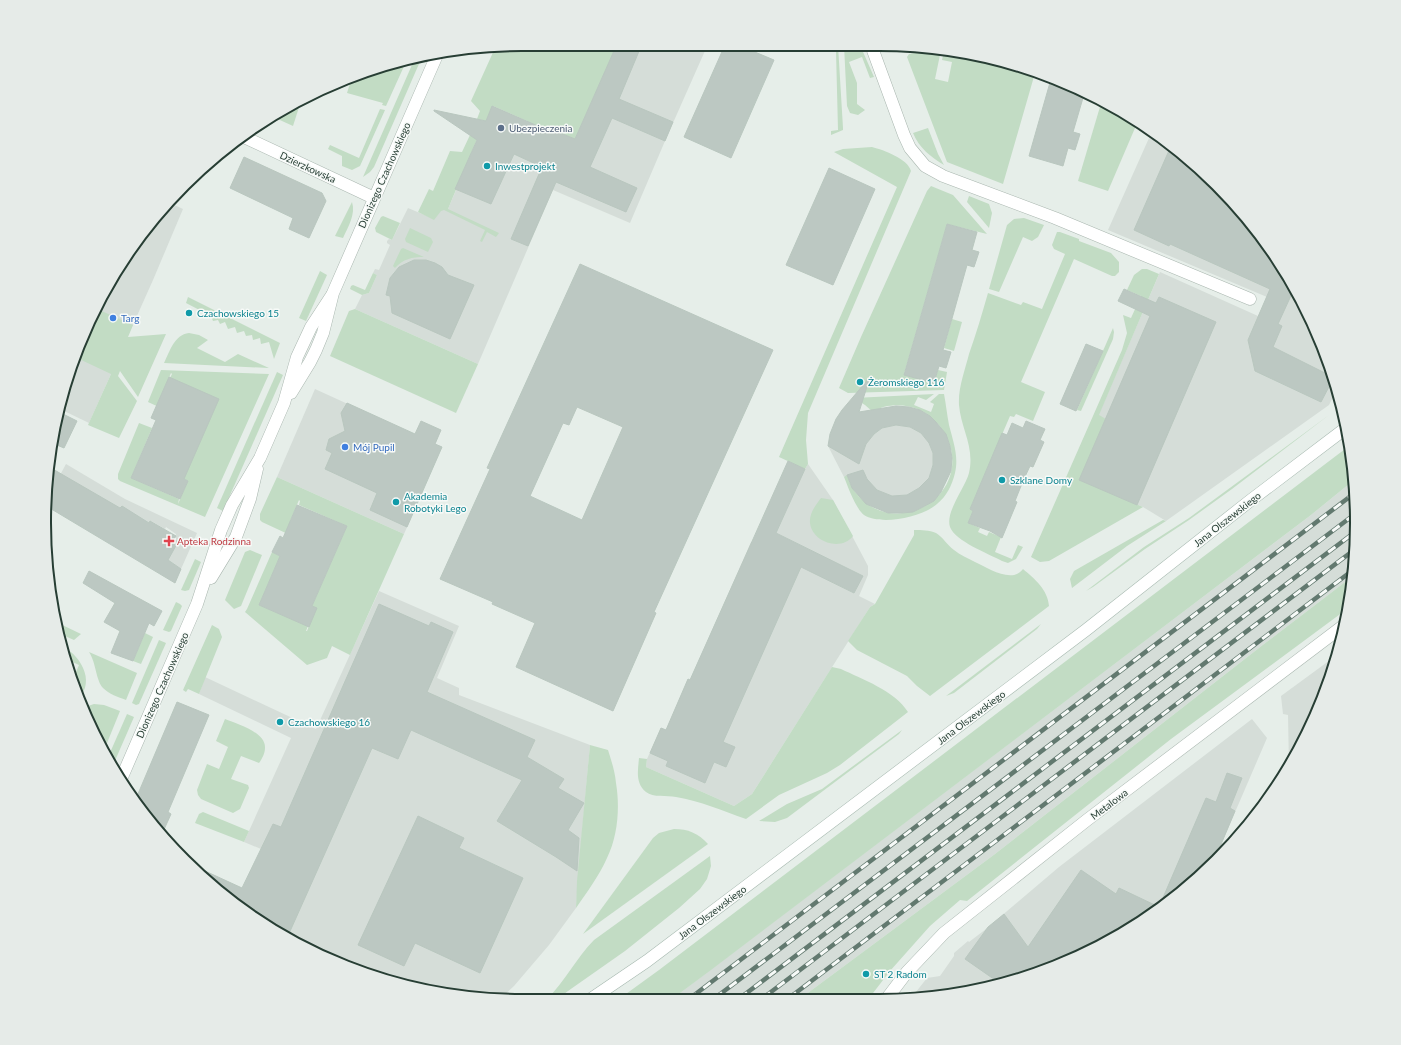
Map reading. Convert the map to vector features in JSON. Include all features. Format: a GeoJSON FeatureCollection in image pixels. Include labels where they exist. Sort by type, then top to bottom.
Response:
{"type":"FeatureCollection","features":[{"type":"Feature","properties":{"kind":"street"},"geometry":{"type":"LineString","coordinates":[[873,51],[904,135],[910,148],[925,166],[951,180],[1055,218],[1250,299]]}},
{"type":"Feature","properties":{"kind":"street","name":"Dionizego Czachowskiego"},"geometry":{"type":"LineString","coordinates":[[124,773],[202,593],[236,537],[250,499],[260,458],[284,403],[310,362],[323,333],[332,295],[435,59]]}},
{"type":"Feature","properties":{"kind":"street","name":"Dzierzkowska"},"geometry":{"type":"LineString","coordinates":[[248,139],[374,198]]}},
{"type":"Feature","properties":{"kind":"street","name":"Jana Olszewskiego"},"geometry":{"type":"LineString","coordinates":[[598,994],[647,961],[1086,630],[1341,432]]}},
{"type":"Feature","properties":{"kind":"street","name":"Metalowa"},"geometry":{"type":"LineString","coordinates":[[891,994],[907,972],[944,933],[1087,820],[1337,630]]}},
{"type":"Feature","properties":{"kind":"shaded area"},"geometry":{"type":"Polygon","coordinates":[[[614,51],[705,51],[630,223],[553,190],[478,364],[355,309],[362,295],[369,293],[377,275],[373,273],[375,269],[379,270],[390,245],[387,241],[389,239],[392,240],[408,208],[434,219],[441,210],[448,209],[492,106],[575,139],[614,51]]]}},
{"type":"Feature","properties":{"kind":"shaded area"},"geometry":{"type":"Polygon","coordinates":[[[1149,138],[1155,141],[1166,148],[1212,189],[1253,235],[1287,287],[1301,314],[1314,342],[1333,397],[1329,405],[1166,521],[1143,507],[1079,480],[1106,419],[1098,416],[1160,272],[1258,316],[1267,297],[1108,230],[1149,138]]]}},
{"type":"Feature","properties":{"kind":"shaded area","name":"Targ"},"geometry":{"type":"Polygon","coordinates":[[[174,205],[183,209],[89,423],[64,411],[76,371],[87,342],[114,287],[130,261],[148,235],[174,205]]]}},
{"type":"Feature","properties":{"kind":"shaded area"},"geometry":{"type":"Polygon","coordinates":[[[315,389],[442,447],[404,534],[277,477],[315,389]]]}},
{"type":"Feature","properties":{"kind":"shaded area"},"geometry":{"type":"Polygon","coordinates":[[[896,425],[910,427],[921,433],[929,443],[933,453],[933,465],[929,478],[919,488],[907,495],[892,496],[877,490],[867,479],[863,470],[844,477],[828,446],[863,452],[866,444],[874,434],[882,428],[896,425]]]}},
{"type":"Feature","properties":{"kind":"shaded area"},"geometry":{"type":"Polygon","coordinates":[[[66,464],[125,499],[197,533],[181,569],[168,560],[178,542],[176,540],[176,534],[166,527],[165,529],[151,521],[149,523],[110,525],[52,490],[66,464]]]}},
{"type":"Feature","properties":{"kind":"shaded area"},"geometry":{"type":"Polygon","coordinates":[[[808,464],[833,500],[868,566],[868,575],[859,596],[875,604],[870,607],[752,794],[734,806],[646,767],[647,759],[661,728],[666,730],[688,679],[690,680],[751,542],[854,593],[863,576],[776,533],[808,464]]]}},
{"type":"Feature","properties":{"kind":"shaded area"},"geometry":{"type":"Polygon","coordinates":[[[1348,485],[1350,522],[1346,581],[995,854],[806,994],[679,994],[1311,515],[1348,485]]]}},
{"type":"Feature","properties":{"kind":"shaded area"},"geometry":{"type":"Polygon","coordinates":[[[379,591],[459,626],[437,678],[459,688],[459,695],[590,745],[576,908],[549,945],[506,993],[461,990],[431,985],[400,978],[371,969],[342,958],[287,931],[237,898],[261,849],[244,842],[291,738],[199,694],[205,677],[316,729],[379,591]]]}},
{"type":"Feature","properties":{"kind":"shaded area"},"geometry":{"type":"Polygon","coordinates":[[[1329,661],[1314,703],[1289,755],[1288,715],[1283,714],[1281,696],[1329,661]]]}},
{"type":"Feature","properties":{"kind":"shaded area"},"geometry":{"type":"Polygon","coordinates":[[[1252,719],[1267,738],[1220,847],[1166,897],[1114,931],[1059,958],[1001,978],[970,985],[916,992],[927,978],[940,976],[954,956],[954,953],[986,929],[1059,867],[1252,719]]]}},
{"type":"Feature","properties":{"kind":"green space"},"geometry":{"type":"Polygon","coordinates":[[[614,51],[575,139],[548,128],[540,146],[527,121],[493,106],[486,121],[477,119],[480,111],[471,101],[493,52],[614,51]]]}},
{"type":"Feature","properties":{"kind":"green space"},"geometry":{"type":"Polygon","coordinates":[[[836,51],[838,51],[843,130],[831,135],[831,131],[838,130],[836,51]]]}},
{"type":"Feature","properties":{"kind":"green space"},"geometry":{"type":"Polygon","coordinates":[[[844,51],[863,51],[874,77],[870,78],[862,57],[849,62],[857,83],[857,104],[865,110],[858,115],[850,113],[847,106],[844,51]]]}},
{"type":"Feature","properties":{"kind":"green space"},"geometry":{"type":"Polygon","coordinates":[[[916,53],[940,55],[935,79],[948,82],[952,62],[942,60],[943,56],[1001,67],[1034,77],[1003,184],[947,162],[907,57],[909,54],[916,53]]]}},
{"type":"Feature","properties":{"kind":"green space"},"geometry":{"type":"Polygon","coordinates":[[[420,63],[374,167],[363,177],[412,64],[420,63]]]}},
{"type":"Feature","properties":{"kind":"green space"},"geometry":{"type":"Polygon","coordinates":[[[404,66],[386,106],[382,105],[383,103],[347,93],[350,84],[404,66]]]}},
{"type":"Feature","properties":{"kind":"green space"},"geometry":{"type":"Polygon","coordinates":[[[1100,107],[1135,127],[1108,191],[1078,181],[1100,107]]]}},
{"type":"Feature","properties":{"kind":"green space"},"geometry":{"type":"Polygon","coordinates":[[[299,108],[293,126],[278,119],[299,108]]]}},
{"type":"Feature","properties":{"kind":"green space"},"geometry":{"type":"Polygon","coordinates":[[[380,109],[385,110],[360,166],[352,170],[342,166],[342,156],[328,149],[330,145],[359,158],[380,109]]]}},
{"type":"Feature","properties":{"kind":"green space"},"geometry":{"type":"Polygon","coordinates":[[[928,128],[944,165],[926,152],[913,133],[928,128]]]}},
{"type":"Feature","properties":{"kind":"green space"},"geometry":{"type":"Polygon","coordinates":[[[470,135],[477,139],[448,209],[499,233],[496,237],[487,232],[482,242],[480,241],[485,230],[444,210],[441,211],[434,220],[418,212],[429,189],[433,191],[450,151],[462,152],[470,135]]]}},
{"type":"Feature","properties":{"kind":"green space"},"geometry":{"type":"Polygon","coordinates":[[[872,147],[883,150],[901,159],[911,171],[808,413],[806,440],[808,464],[805,469],[779,457],[897,187],[834,152],[843,149],[872,147]]]}},
{"type":"Feature","properties":{"kind":"green space"},"geometry":{"type":"Polygon","coordinates":[[[931,186],[953,195],[987,234],[947,224],[904,374],[934,383],[938,370],[947,372],[944,390],[848,393],[839,388],[927,191],[931,186]]]}},
{"type":"Feature","properties":{"kind":"green space"},"geometry":{"type":"Polygon","coordinates":[[[969,196],[989,204],[992,213],[989,228],[967,202],[969,196]]]}},
{"type":"Feature","properties":{"kind":"green space"},"geometry":{"type":"Polygon","coordinates":[[[352,202],[352,216],[343,238],[335,236],[352,202]]]}},
{"type":"Feature","properties":{"kind":"green space"},"geometry":{"type":"Polygon","coordinates":[[[383,216],[400,223],[392,240],[376,232],[375,228],[383,216]]]}},
{"type":"Feature","properties":{"kind":"green space"},"geometry":{"type":"Polygon","coordinates":[[[1024,218],[1044,225],[1038,237],[1032,241],[1023,237],[999,292],[989,289],[1007,225],[1014,219],[1024,218]]]}},
{"type":"Feature","properties":{"kind":"green space"},"geometry":{"type":"Polygon","coordinates":[[[410,228],[431,238],[433,242],[428,252],[406,242],[405,239],[410,228]]]}},
{"type":"Feature","properties":{"kind":"green space"},"geometry":{"type":"Polygon","coordinates":[[[1057,232],[1079,239],[1079,241],[1111,253],[1119,262],[1119,272],[1115,276],[1112,276],[1074,259],[1021,382],[1045,392],[1033,421],[1016,414],[1014,417],[1010,416],[970,509],[973,511],[968,523],[980,528],[978,532],[987,536],[989,532],[1001,537],[995,552],[1012,559],[1018,545],[1023,547],[1016,559],[1008,563],[965,542],[953,532],[950,527],[950,514],[967,479],[970,464],[969,446],[960,414],[960,392],[969,354],[988,293],[1021,305],[1023,302],[1042,309],[1065,254],[1054,249],[1052,245],[1057,232]]]}},
{"type":"Feature","properties":{"kind":"green space"},"geometry":{"type":"Polygon","coordinates":[[[403,248],[424,257],[408,259],[401,262],[395,268],[393,266],[401,249],[403,248]]]}},
{"type":"Feature","properties":{"kind":"green space"},"geometry":{"type":"Polygon","coordinates":[[[1142,269],[1147,269],[1159,274],[1099,415],[1106,419],[1080,480],[1143,507],[1049,561],[1040,562],[1031,557],[1122,350],[1127,333],[1123,315],[1131,318],[1141,296],[1127,290],[1134,275],[1142,269]]]}},
{"type":"Feature","properties":{"kind":"green space"},"geometry":{"type":"Polygon","coordinates":[[[320,271],[327,275],[306,321],[299,318],[320,271]]]}},
{"type":"Feature","properties":{"kind":"green space"},"geometry":{"type":"Polygon","coordinates":[[[373,273],[377,275],[369,293],[362,295],[350,289],[353,285],[365,290],[373,273]]]}},
{"type":"Feature","properties":{"kind":"green space"},"geometry":{"type":"Polygon","coordinates":[[[188,297],[280,343],[274,359],[269,342],[261,344],[260,338],[253,340],[252,335],[246,336],[244,331],[237,333],[235,327],[228,329],[225,322],[220,324],[218,320],[213,321],[211,316],[186,303],[188,297]]]}},
{"type":"Feature","properties":{"kind":"green space"},"geometry":{"type":"Polygon","coordinates":[[[355,309],[478,364],[456,413],[330,356],[349,311],[355,309]]]}},
{"type":"Feature","properties":{"kind":"green space"},"geometry":{"type":"Polygon","coordinates":[[[102,311],[133,325],[128,337],[166,334],[138,397],[120,371],[118,376],[137,401],[119,438],[88,425],[111,374],[80,360],[102,311]]]}},
{"type":"Feature","properties":{"kind":"green space"},"geometry":{"type":"Polygon","coordinates":[[[952,319],[962,322],[954,351],[944,348],[952,319]]]}},
{"type":"Feature","properties":{"kind":"green space"},"geometry":{"type":"Polygon","coordinates":[[[1113,328],[1113,339],[1081,411],[1077,410],[1113,328]]]}},
{"type":"Feature","properties":{"kind":"green space"},"geometry":{"type":"Polygon","coordinates":[[[189,333],[199,335],[208,340],[197,348],[225,362],[238,354],[269,368],[164,363],[176,340],[184,334],[189,333]]]}},
{"type":"Feature","properties":{"kind":"green space"},"geometry":{"type":"Polygon","coordinates":[[[161,370],[269,374],[205,517],[118,479],[118,474],[139,423],[152,428],[131,478],[179,499],[178,504],[188,481],[184,479],[170,378],[171,373],[162,394],[161,408],[148,402],[161,370]]]}},
{"type":"Feature","properties":{"kind":"green space"},"geometry":{"type":"Polygon","coordinates":[[[277,372],[283,375],[223,511],[217,508],[277,372]]]}},
{"type":"Feature","properties":{"kind":"green space"},"geometry":{"type":"Polygon","coordinates":[[[934,394],[926,400],[918,397],[914,405],[931,412],[934,404],[930,402],[939,394],[944,394],[956,461],[955,473],[949,490],[941,501],[931,509],[912,516],[891,520],[881,520],[864,515],[858,508],[850,492],[844,477],[847,475],[853,489],[869,505],[887,512],[906,513],[923,507],[938,496],[948,480],[952,461],[946,436],[937,423],[925,413],[914,408],[896,405],[884,407],[873,412],[854,398],[934,394]]]}},
{"type":"Feature","properties":{"kind":"green space"},"geometry":{"type":"Polygon","coordinates":[[[1329,415],[1232,489],[1086,591],[1144,547],[1189,518],[1329,415]]]}},
{"type":"Feature","properties":{"kind":"green space"},"geometry":{"type":"Polygon","coordinates":[[[1344,450],[1348,485],[1311,515],[711,970],[679,994],[626,994],[1344,450]]]}},
{"type":"Feature","properties":{"kind":"green space"},"geometry":{"type":"Polygon","coordinates":[[[277,477],[404,534],[350,655],[332,646],[327,658],[307,665],[245,612],[272,552],[280,556],[259,605],[308,626],[307,631],[316,609],[312,606],[347,526],[299,505],[299,500],[290,521],[290,535],[262,522],[260,520],[260,514],[277,477]]]}},
{"type":"Feature","properties":{"kind":"green space"},"geometry":{"type":"Polygon","coordinates":[[[821,498],[833,500],[853,536],[848,541],[835,544],[828,543],[821,540],[812,530],[810,519],[813,509],[821,498]]]}},
{"type":"Feature","properties":{"kind":"green space"},"geometry":{"type":"Polygon","coordinates":[[[1163,520],[1166,521],[1127,546],[1072,588],[1070,579],[1074,571],[1163,520]]]}},
{"type":"Feature","properties":{"kind":"green space"},"geometry":{"type":"Polygon","coordinates":[[[914,530],[936,533],[959,553],[986,568],[1006,575],[1013,575],[1023,569],[1043,590],[1049,606],[930,696],[907,676],[857,650],[848,641],[870,607],[875,604],[914,535],[914,530]]]}},
{"type":"Feature","properties":{"kind":"green space"},"geometry":{"type":"Polygon","coordinates":[[[250,550],[262,555],[241,606],[234,609],[225,600],[245,552],[250,550]]]}},
{"type":"Feature","properties":{"kind":"green space"},"geometry":{"type":"Polygon","coordinates":[[[195,559],[201,562],[189,590],[181,590],[195,559]]]}},
{"type":"Feature","properties":{"kind":"green space"},"geometry":{"type":"Polygon","coordinates":[[[1346,581],[1341,613],[1171,739],[967,901],[960,900],[930,926],[890,971],[872,994],[806,994],[995,854],[1346,581]]]}},
{"type":"Feature","properties":{"kind":"green space"},"geometry":{"type":"Polygon","coordinates":[[[176,602],[182,606],[171,631],[169,632],[163,630],[176,602]]]}},
{"type":"Feature","properties":{"kind":"green space"},"geometry":{"type":"Polygon","coordinates":[[[1041,624],[1037,629],[954,693],[946,696],[1041,624]]]}},
{"type":"Feature","properties":{"kind":"green space"},"geometry":{"type":"Polygon","coordinates":[[[63,625],[81,634],[74,640],[65,636],[63,625]]]}},
{"type":"Feature","properties":{"kind":"green space"},"geometry":{"type":"Polygon","coordinates":[[[212,625],[219,629],[222,637],[199,694],[188,689],[186,692],[183,690],[212,625]]]}},
{"type":"Feature","properties":{"kind":"green space"},"geometry":{"type":"Polygon","coordinates":[[[145,633],[153,637],[141,664],[133,661],[145,633]]]}},
{"type":"Feature","properties":{"kind":"green space"},"geometry":{"type":"Polygon","coordinates":[[[159,640],[166,643],[139,704],[136,705],[132,703],[159,640]]]}},
{"type":"Feature","properties":{"kind":"green space"},"geometry":{"type":"Polygon","coordinates":[[[69,650],[74,654],[79,661],[86,676],[86,684],[83,692],[76,673],[79,665],[72,662],[69,650]]]}},
{"type":"Feature","properties":{"kind":"green space"},"geometry":{"type":"Polygon","coordinates":[[[89,652],[137,673],[126,700],[111,694],[103,688],[89,652]]]}},
{"type":"Feature","properties":{"kind":"green space"},"geometry":{"type":"Polygon","coordinates":[[[832,667],[841,669],[878,686],[895,698],[908,712],[840,765],[827,773],[779,795],[746,819],[694,801],[672,796],[652,795],[646,792],[640,785],[638,776],[639,758],[647,759],[646,767],[734,806],[752,794],[832,667]]]}},
{"type":"Feature","properties":{"kind":"green space"},"geometry":{"type":"Polygon","coordinates":[[[94,704],[104,705],[120,711],[107,743],[100,731],[88,706],[94,704]]]}},
{"type":"Feature","properties":{"kind":"green space"},"geometry":{"type":"Polygon","coordinates":[[[127,714],[134,717],[115,760],[111,751],[127,714]]]}},
{"type":"Feature","properties":{"kind":"green space"},"geometry":{"type":"Polygon","coordinates":[[[225,719],[256,733],[264,742],[265,748],[259,763],[241,756],[231,779],[248,785],[249,788],[240,809],[233,813],[201,799],[197,790],[207,764],[219,769],[228,747],[216,741],[225,719]]]}},
{"type":"Feature","properties":{"kind":"green space"},"geometry":{"type":"Polygon","coordinates":[[[902,730],[899,734],[787,818],[775,822],[759,821],[787,804],[822,789],[902,730]]]}},
{"type":"Feature","properties":{"kind":"green space"},"geometry":{"type":"Polygon","coordinates":[[[590,745],[608,750],[613,766],[618,811],[616,831],[611,849],[597,878],[576,908],[577,881],[590,745]]]}},
{"type":"Feature","properties":{"kind":"green space"},"geometry":{"type":"Polygon","coordinates":[[[203,812],[249,831],[244,842],[195,823],[199,814],[203,812]]]}},
{"type":"Feature","properties":{"kind":"green space"},"geometry":{"type":"Polygon","coordinates":[[[674,829],[692,832],[708,844],[583,934],[653,838],[659,833],[674,829]]]}},
{"type":"Feature","properties":{"kind":"green space"},"geometry":{"type":"Polygon","coordinates":[[[710,856],[711,866],[707,879],[700,889],[679,908],[625,951],[564,994],[552,994],[594,940],[710,856]]]}},
{"type":"Feature","properties":{"kind":"building"},"geometry":{"type":"Polygon","coordinates":[[[614,51],[639,51],[619,99],[673,122],[665,141],[612,118],[590,167],[637,188],[626,212],[556,182],[528,246],[511,239],[542,167],[514,154],[491,204],[455,189],[477,140],[434,110],[486,121],[492,106],[547,130],[548,128],[575,139],[614,51]]]}},
{"type":"Feature","properties":{"kind":"building"},"geometry":{"type":"Polygon","coordinates":[[[722,51],[752,51],[774,60],[731,158],[684,137],[722,51]]]}},
{"type":"Feature","properties":{"kind":"building"},"geometry":{"type":"Polygon","coordinates":[[[1050,83],[1083,98],[1073,132],[1080,134],[1075,150],[1068,148],[1063,166],[1029,156],[1050,83]]]}},
{"type":"Feature","properties":{"kind":"building"},"geometry":{"type":"Polygon","coordinates":[[[1169,151],[1212,189],[1253,235],[1287,287],[1291,295],[1278,324],[1282,326],[1273,347],[1326,373],[1330,386],[1321,402],[1255,371],[1248,340],[1270,289],[1170,244],[1169,246],[1134,230],[1169,151]]]}},
{"type":"Feature","properties":{"kind":"building"},"geometry":{"type":"Polygon","coordinates":[[[244,157],[322,193],[326,201],[309,238],[289,229],[293,218],[230,188],[244,157]]]}},
{"type":"Feature","properties":{"kind":"building"},"geometry":{"type":"Polygon","coordinates":[[[829,168],[875,189],[833,285],[786,265],[829,168]]]}},
{"type":"Feature","properties":{"kind":"building"},"geometry":{"type":"Polygon","coordinates":[[[947,224],[977,232],[972,250],[979,252],[974,267],[967,265],[943,350],[951,352],[946,368],[939,366],[934,383],[904,375],[947,224]]]}},
{"type":"Feature","properties":{"kind":"building"},"geometry":{"type":"Polygon","coordinates":[[[414,260],[426,260],[435,263],[442,267],[448,275],[474,285],[450,339],[392,313],[390,296],[386,295],[390,278],[399,267],[414,260]]]}},
{"type":"Feature","properties":{"kind":"building"},"geometry":{"type":"Polygon","coordinates":[[[580,264],[773,350],[654,612],[656,613],[613,711],[516,667],[535,623],[492,604],[493,602],[440,579],[490,469],[487,468],[580,264]],[[577,407],[569,425],[563,423],[530,496],[582,520],[623,427],[577,407]]]}},
{"type":"Feature","properties":{"kind":"building"},"geometry":{"type":"Polygon","coordinates":[[[1124,289],[1156,303],[1159,297],[1216,322],[1137,505],[1079,480],[1150,316],[1118,301],[1124,289]]]}},
{"type":"Feature","properties":{"kind":"building"},"geometry":{"type":"Polygon","coordinates":[[[1086,344],[1103,351],[1076,411],[1060,404],[1086,344]]]}},
{"type":"Feature","properties":{"kind":"building"},"geometry":{"type":"Polygon","coordinates":[[[169,377],[219,399],[184,479],[188,481],[180,499],[131,478],[156,420],[151,418],[169,377]]]}},
{"type":"Feature","properties":{"kind":"building"},"geometry":{"type":"Polygon","coordinates":[[[870,377],[859,412],[896,406],[920,410],[930,416],[946,434],[950,446],[952,458],[951,471],[941,492],[934,501],[913,512],[888,513],[866,504],[852,488],[847,475],[863,470],[867,479],[877,490],[892,496],[907,495],[919,488],[929,478],[933,465],[933,453],[929,443],[921,433],[910,427],[896,425],[882,428],[874,434],[866,444],[859,464],[828,446],[830,434],[836,419],[870,377]]]}},
{"type":"Feature","properties":{"kind":"building"},"geometry":{"type":"Polygon","coordinates":[[[347,403],[415,434],[421,421],[441,430],[435,444],[442,447],[407,527],[370,510],[377,493],[325,469],[332,453],[326,450],[329,439],[345,431],[341,413],[347,403]]]}},
{"type":"Feature","properties":{"kind":"building"},"geometry":{"type":"Polygon","coordinates":[[[64,414],[77,421],[64,448],[58,445],[64,414]]]}},
{"type":"Feature","properties":{"kind":"building","name":"Szklane Domy"},"geometry":{"type":"Polygon","coordinates":[[[1026,421],[1045,429],[1040,440],[1044,442],[1033,467],[1030,466],[1023,481],[1015,501],[1017,502],[1002,538],[990,531],[968,523],[973,511],[970,509],[1002,433],[1007,435],[1012,423],[1023,428],[1026,421]]]}},
{"type":"Feature","properties":{"kind":"building"},"geometry":{"type":"Polygon","coordinates":[[[788,461],[805,469],[776,533],[863,576],[854,593],[801,567],[723,742],[735,747],[726,767],[714,762],[705,783],[666,766],[668,761],[650,753],[661,728],[666,730],[688,679],[690,680],[788,461]]]}},
{"type":"Feature","properties":{"kind":"building"},"geometry":{"type":"Polygon","coordinates":[[[54,470],[120,508],[122,506],[149,523],[150,521],[176,536],[174,539],[178,542],[168,560],[181,569],[175,583],[51,509],[54,470]]]}},
{"type":"Feature","properties":{"kind":"building"},"geometry":{"type":"Polygon","coordinates":[[[297,505],[347,526],[312,606],[317,608],[309,627],[259,605],[280,556],[272,552],[280,536],[283,538],[297,505]]]}},
{"type":"Feature","properties":{"kind":"building"},"geometry":{"type":"Polygon","coordinates":[[[89,571],[162,611],[154,626],[149,623],[133,661],[111,653],[120,631],[104,622],[115,603],[83,583],[89,571]]]}},
{"type":"Feature","properties":{"kind":"building"},"geometry":{"type":"Polygon","coordinates":[[[379,604],[429,626],[431,622],[453,632],[427,692],[535,740],[527,757],[564,779],[558,788],[584,803],[568,830],[579,838],[577,871],[497,821],[522,780],[411,730],[398,759],[372,748],[290,932],[235,897],[206,871],[242,888],[273,824],[281,827],[379,604]]]}},
{"type":"Feature","properties":{"kind":"building"},"geometry":{"type":"Polygon","coordinates":[[[177,702],[209,715],[168,812],[171,814],[164,829],[138,795],[177,702]]]}},
{"type":"Feature","properties":{"kind":"building"},"geometry":{"type":"Polygon","coordinates":[[[1227,773],[1242,778],[1230,808],[1235,811],[1220,848],[1189,877],[1162,900],[1206,798],[1216,802],[1227,773]]]}},
{"type":"Feature","properties":{"kind":"building"},"geometry":{"type":"Polygon","coordinates":[[[418,816],[464,838],[459,848],[523,878],[480,973],[415,943],[404,966],[358,945],[418,816]]]}},
{"type":"Feature","properties":{"kind":"building"},"geometry":{"type":"Polygon","coordinates":[[[1081,870],[1116,894],[1119,888],[1155,905],[1114,931],[1087,945],[1059,958],[1001,978],[994,979],[965,959],[988,927],[1004,914],[1028,947],[1081,870]]]}},
{"type":"Feature","properties":{"kind":"railway"},"geometry":{"type":"LineString","coordinates":[[696,994],[1349,497]]}},
{"type":"Feature","properties":{"kind":"railway"},"geometry":{"type":"LineString","coordinates":[[720,994],[1350,518]]}},
{"type":"Feature","properties":{"kind":"railway"},"geometry":{"type":"LineString","coordinates":[[745,994],[1350,536]]}},
{"type":"Feature","properties":{"kind":"railway"},"geometry":{"type":"LineString","coordinates":[[768,994],[1349,554]]}},
{"type":"Feature","properties":{"kind":"railway"},"geometry":{"type":"LineString","coordinates":[[794,994],[1347,575]]}},
{"type":"Feature","properties":{"kind":"place","name":"Ubezpieczenia"},"geometry":{"type":"Point","coordinates":[501,128]}},
{"type":"Feature","properties":{"kind":"place","name":"Inwestprojekt"},"geometry":{"type":"Point","coordinates":[487,166]}},
{"type":"Feature","properties":{"kind":"place","name":"Czachowskiego 15"},"geometry":{"type":"Point","coordinates":[189,313]}},
{"type":"Feature","properties":{"kind":"place","name":"Targ"},"geometry":{"type":"Point","coordinates":[113,318]}},
{"type":"Feature","properties":{"kind":"place","name":"Żeromskiego 116"},"geometry":{"type":"Point","coordinates":[860,382]}},
{"type":"Feature","properties":{"kind":"place","name":"Mój Pupil"},"geometry":{"type":"Point","coordinates":[345,447]}},
{"type":"Feature","properties":{"kind":"place","name":"Szklane Domy"},"geometry":{"type":"Point","coordinates":[1002,480]}},
{"type":"Feature","properties":{"kind":"place","name":"Akademia Robotyki Lego"},"geometry":{"type":"Point","coordinates":[396,502]}},
{"type":"Feature","properties":{"kind":"place","name":"Apteka Rodzinna"},"geometry":{"type":"Point","coordinates":[169,541]}},
{"type":"Feature","properties":{"kind":"place","name":"Czachowskiego 16"},"geometry":{"type":"Point","coordinates":[280,722]}},
{"type":"Feature","properties":{"kind":"place","name":"ST 2 Radom"},"geometry":{"type":"Point","coordinates":[866,974]}}]}
